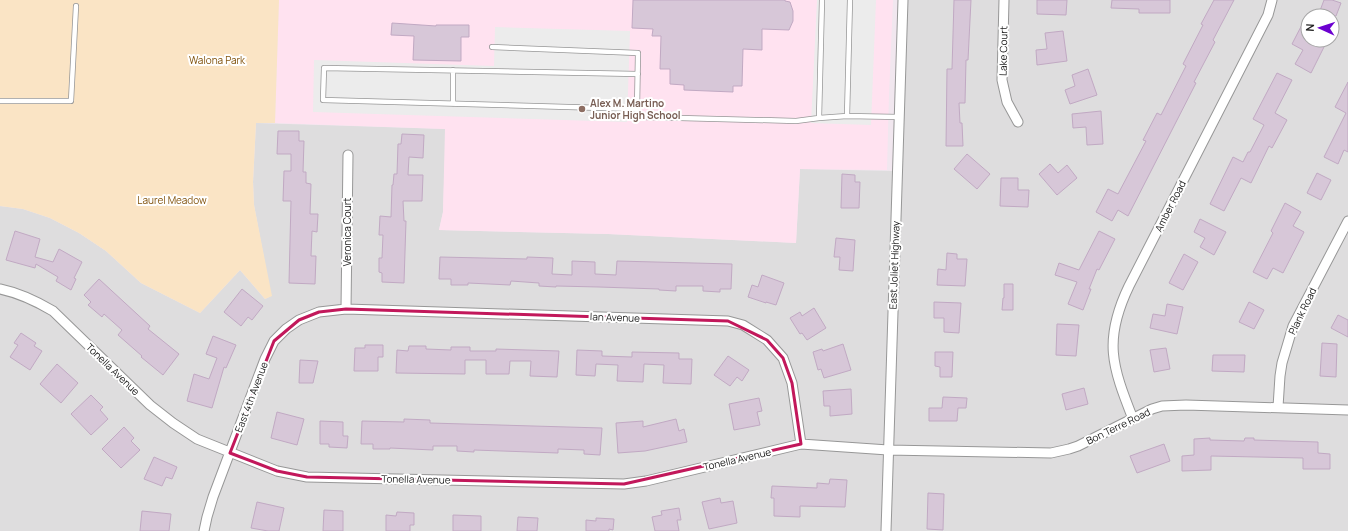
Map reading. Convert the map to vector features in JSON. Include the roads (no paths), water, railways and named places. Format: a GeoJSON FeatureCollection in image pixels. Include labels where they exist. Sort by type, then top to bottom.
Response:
{"type":"FeatureCollection","features":[{"type":"Feature","properties":{"kind":"street","name":"East Joliet Highway"},"geometry":{"type":"LineString","coordinates":[[886,531],[903,0]]}},
{"type":"Feature","properties":{"kind":"street","name":"Lake Court"},"geometry":{"type":"LineString","coordinates":[[1004,0],[1002,80],[1007,102],[1018,122]]}},
{"type":"Feature","properties":{"kind":"street","name":"Amber Road"},"geometry":{"type":"LineString","coordinates":[[1133,419],[1118,379],[1113,355],[1115,327],[1119,309],[1129,286],[1268,15],[1272,0]]}},
{"type":"Feature","properties":{"kind":"street","name":"Veronica Court"},"geometry":{"type":"LineString","coordinates":[[346,309],[348,155]]}},
{"type":"Feature","properties":{"kind":"street","name":"Plank Road"},"geometry":{"type":"LineString","coordinates":[[1278,407],[1282,363],[1293,326],[1348,221]]}},
{"type":"Feature","properties":{"kind":"street","name":"Tonella Avenue"},"geometry":{"type":"LineString","coordinates":[[0,289],[34,300],[53,311],[150,405],[197,439],[277,471],[307,477],[624,484],[646,481],[801,444],[888,450]]}},
{"type":"Feature","properties":{"kind":"street","name":"Ian Avenue"},"geometry":{"type":"LineString","coordinates":[[346,309],[728,321],[743,325],[767,340],[783,358],[792,383],[801,444]]}},
{"type":"Feature","properties":{"kind":"street","name":"East 4th Avenue"},"geometry":{"type":"LineString","coordinates":[[204,531],[206,517],[265,359],[274,341],[286,329],[299,320],[319,312],[346,309]]}},
{"type":"Feature","properties":{"kind":"street","name":"Bon Terre Road"},"geometry":{"type":"LineString","coordinates":[[888,450],[1051,453],[1073,448],[1152,409],[1162,406],[1278,407],[1348,410]]}},
{"type":"Feature","properties":{"kind":"lane"},"geometry":{"type":"LineString","coordinates":[[819,118],[822,0]]}},
{"type":"Feature","properties":{"kind":"lane"},"geometry":{"type":"LineString","coordinates":[[847,116],[850,0]]}},
{"type":"Feature","properties":{"kind":"lane"},"geometry":{"type":"LineString","coordinates":[[0,102],[71,101],[76,6]]}},
{"type":"Feature","properties":{"kind":"lane"},"geometry":{"type":"LineString","coordinates":[[492,47],[638,53],[637,109],[642,117],[796,121],[847,116],[899,117]]}},
{"type":"Feature","properties":{"kind":"lane"},"geometry":{"type":"LineString","coordinates":[[637,109],[323,100],[324,68],[638,74]]}},
{"type":"Feature","properties":{"kind":"lane"},"geometry":{"type":"LineString","coordinates":[[453,70],[453,104]]}},
{"type":"Feature","properties":{"kind":"place","name":"Alex M. Martino Junior High School"},"geometry":{"type":"Point","coordinates":[582,109]}},
{"type":"Feature","properties":{"kind":"park label","name":"Walona Park"},"geometry":{"type":"Point","coordinates":[217,60]}},
{"type":"Feature","properties":{"kind":"park label","name":"Laurel Meadow"},"geometry":{"type":"Point","coordinates":[172,200]}}]}
